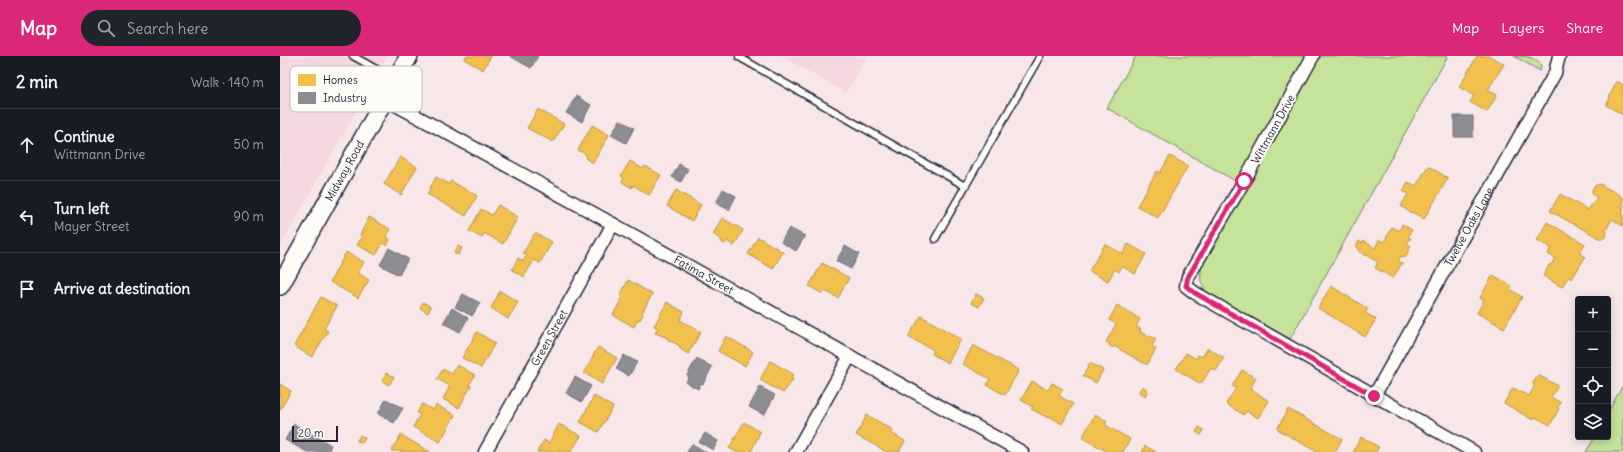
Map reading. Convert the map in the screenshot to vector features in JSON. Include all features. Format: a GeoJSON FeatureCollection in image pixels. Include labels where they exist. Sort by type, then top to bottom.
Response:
{"type":"FeatureCollection","features":[{"type":"Feature","properties":{"kind":"main road","name":"Midway Road"},"geometry":{"type":"LineString","coordinates":[[404,66],[409,56]]}},
{"type":"Feature","properties":{"kind":"main road","name":"Midway Road"},"geometry":{"type":"LineString","coordinates":[[280,286],[378,112]]}},
{"type":"Feature","properties":{"kind":"street","name":"Wittmann Drive"},"geometry":{"type":"LineString","coordinates":[[1313,56],[1244,181],[1188,277],[1186,286],[1195,293],[1374,396]]}},
{"type":"Feature","properties":{"kind":"street","name":"Twelve Oaks Lane"},"geometry":{"type":"LineString","coordinates":[[1374,396],[1555,73],[1559,56]]}},
{"type":"Feature","properties":{"kind":"street","name":"Fatima Street"},"geometry":{"type":"LineString","coordinates":[[409,112],[1022,452]]}},
{"type":"Feature","properties":{"kind":"street","name":"Green Street"},"geometry":{"type":"LineString","coordinates":[[485,452],[613,224]]}},
{"type":"Feature","properties":{"kind":"street"},"geometry":{"type":"LineString","coordinates":[[796,452],[850,356]]}},
{"type":"Feature","properties":{"kind":"street"},"geometry":{"type":"LineString","coordinates":[[1374,396],[1474,452]]}},
{"type":"Feature","properties":{"kind":"lane"},"geometry":{"type":"LineString","coordinates":[[353,56],[371,66]]}},
{"type":"Feature","properties":{"kind":"lane"},"geometry":{"type":"LineString","coordinates":[[935,239],[1040,56]]}},
{"type":"Feature","properties":{"kind":"lane"},"geometry":{"type":"LineString","coordinates":[[739,57],[965,186]]}},
{"type":"Feature","properties":{"kind":"shaded area"},"geometry":{"type":"Polygon","coordinates":[[[280,56],[387,56],[381,66],[290,66],[290,112],[356,112],[280,247],[280,56]]]}},
{"type":"Feature","properties":{"kind":"shaded area"},"geometry":{"type":"Polygon","coordinates":[[[781,56],[867,56],[846,93],[781,56]]]}},
{"type":"Feature","properties":{"kind":"green space"},"geometry":{"type":"Polygon","coordinates":[[[1136,56],[1448,56],[1290,339],[1208,293],[1203,287],[1200,278],[1202,267],[1246,187],[1107,108],[1136,56]]]}},
{"type":"Feature","properties":{"kind":"green space"},"geometry":{"type":"Polygon","coordinates":[[[1514,56],[1526,56],[1532,58],[1541,65],[1540,71],[1514,56]]]}},
{"type":"Feature","properties":{"kind":"green space"},"geometry":{"type":"Polygon","coordinates":[[[1623,385],[1623,452],[1586,452],[1593,440],[1611,440],[1611,407],[1623,385]]]}},
{"type":"Feature","properties":{"kind":"building: Homes"},"geometry":{"type":"Polygon","coordinates":[[[466,56],[491,56],[483,70],[464,59],[466,56]]]}},
{"type":"Feature","properties":{"kind":"building: Homes"},"geometry":{"type":"Polygon","coordinates":[[[1477,56],[1489,56],[1504,64],[1488,90],[1497,95],[1487,112],[1470,102],[1474,96],[1459,87],[1477,56]]]}},
{"type":"Feature","properties":{"kind":"building: Homes"},"geometry":{"type":"Polygon","coordinates":[[[1617,81],[1623,85],[1623,115],[1606,105],[1617,81]]]}},
{"type":"Feature","properties":{"kind":"building: Homes"},"geometry":{"type":"Polygon","coordinates":[[[538,109],[564,124],[553,142],[527,128],[538,109]]]}},
{"type":"Feature","properties":{"kind":"building: Homes"},"geometry":{"type":"Polygon","coordinates":[[[592,125],[609,135],[593,163],[585,158],[587,155],[578,150],[592,125]]]}},
{"type":"Feature","properties":{"kind":"building: Homes"},"geometry":{"type":"Polygon","coordinates":[[[1170,156],[1188,166],[1158,218],[1137,206],[1157,171],[1160,173],[1170,156]]]}},
{"type":"Feature","properties":{"kind":"building: Homes"},"geometry":{"type":"Polygon","coordinates":[[[400,157],[417,167],[401,195],[384,184],[400,157]]]}},
{"type":"Feature","properties":{"kind":"building: Homes"},"geometry":{"type":"Polygon","coordinates":[[[630,161],[643,169],[645,166],[661,175],[649,195],[633,185],[632,188],[622,182],[624,178],[621,176],[630,161]]]}},
{"type":"Feature","properties":{"kind":"building: Homes"},"geometry":{"type":"Polygon","coordinates":[[[1428,166],[1448,178],[1424,219],[1401,206],[1408,194],[1403,191],[1408,182],[1416,186],[1428,166]]]}},
{"type":"Feature","properties":{"kind":"building: Homes"},"geometry":{"type":"Polygon","coordinates":[[[436,177],[449,184],[451,181],[477,196],[466,216],[427,194],[436,177]]]}},
{"type":"Feature","properties":{"kind":"building: Homes"},"geometry":{"type":"Polygon","coordinates":[[[1600,184],[1623,197],[1623,226],[1612,219],[1606,230],[1607,233],[1604,238],[1601,239],[1550,211],[1560,194],[1588,210],[1597,197],[1593,195],[1592,190],[1594,186],[1600,184]]]}},
{"type":"Feature","properties":{"kind":"building: Homes"},"geometry":{"type":"Polygon","coordinates":[[[676,190],[701,205],[692,221],[667,206],[676,190]]]}},
{"type":"Feature","properties":{"kind":"building: Homes"},"geometry":{"type":"Polygon","coordinates":[[[498,205],[518,217],[503,244],[484,233],[482,238],[469,231],[481,209],[492,215],[498,205]]]}},
{"type":"Feature","properties":{"kind":"building: Homes"},"geometry":{"type":"Polygon","coordinates":[[[369,217],[390,229],[386,237],[390,239],[387,246],[383,243],[376,255],[357,245],[362,237],[360,235],[369,217]]]}},
{"type":"Feature","properties":{"kind":"building: Homes"},"geometry":{"type":"Polygon","coordinates":[[[722,218],[743,230],[734,246],[727,241],[725,244],[721,242],[722,240],[713,234],[722,218]]]}},
{"type":"Feature","properties":{"kind":"building: Homes"},"geometry":{"type":"Polygon","coordinates":[[[1547,222],[1585,244],[1579,253],[1585,257],[1572,279],[1568,277],[1562,287],[1543,276],[1555,258],[1548,254],[1551,248],[1537,240],[1547,222]]]}},
{"type":"Feature","properties":{"kind":"building: Homes"},"geometry":{"type":"Polygon","coordinates":[[[1402,224],[1412,230],[1408,237],[1411,238],[1407,243],[1411,246],[1405,258],[1401,256],[1398,261],[1402,263],[1393,278],[1375,268],[1378,262],[1358,251],[1359,249],[1356,247],[1359,241],[1362,243],[1364,241],[1375,248],[1379,240],[1384,242],[1392,227],[1399,231],[1402,224]]]}},
{"type":"Feature","properties":{"kind":"building: Homes"},"geometry":{"type":"Polygon","coordinates":[[[535,233],[552,242],[540,263],[534,260],[524,277],[512,270],[518,258],[523,261],[527,255],[523,253],[535,233]]]}},
{"type":"Feature","properties":{"kind":"building: Homes"},"geometry":{"type":"Polygon","coordinates":[[[758,237],[783,252],[773,269],[748,254],[758,237]]]}},
{"type":"Feature","properties":{"kind":"building: Homes"},"geometry":{"type":"Polygon","coordinates":[[[1105,244],[1123,254],[1128,244],[1146,254],[1135,274],[1122,266],[1119,272],[1115,269],[1108,281],[1089,271],[1105,244]]]}},
{"type":"Feature","properties":{"kind":"building: Homes"},"geometry":{"type":"Polygon","coordinates":[[[458,246],[462,248],[458,255],[454,253],[458,246]]]}},
{"type":"Feature","properties":{"kind":"building: Homes"},"geometry":{"type":"Polygon","coordinates":[[[346,252],[364,262],[358,273],[369,280],[358,298],[330,282],[346,252]]]}},
{"type":"Feature","properties":{"kind":"building: Homes"},"geometry":{"type":"Polygon","coordinates":[[[822,263],[849,278],[838,298],[825,291],[823,294],[809,286],[822,263]]]}},
{"type":"Feature","properties":{"kind":"building: Homes"},"geometry":{"type":"Polygon","coordinates":[[[1493,275],[1512,286],[1510,289],[1522,297],[1504,328],[1477,313],[1484,300],[1480,298],[1493,275]]]}},
{"type":"Feature","properties":{"kind":"building: Homes"},"geometry":{"type":"Polygon","coordinates":[[[628,280],[652,294],[640,320],[638,319],[634,327],[613,315],[622,298],[620,296],[628,280]]]}},
{"type":"Feature","properties":{"kind":"building: Homes"},"geometry":{"type":"Polygon","coordinates":[[[1331,286],[1368,309],[1365,313],[1376,319],[1365,337],[1318,308],[1331,286]]]}},
{"type":"Feature","properties":{"kind":"building: Homes"},"geometry":{"type":"Polygon","coordinates":[[[500,291],[518,302],[508,319],[491,308],[500,291]]]}},
{"type":"Feature","properties":{"kind":"building: Homes"},"geometry":{"type":"Polygon","coordinates":[[[976,294],[984,298],[979,307],[971,303],[976,294]]]}},
{"type":"Feature","properties":{"kind":"building: Homes"},"geometry":{"type":"Polygon","coordinates":[[[321,297],[337,306],[324,329],[328,331],[312,357],[294,346],[321,297]]]}},
{"type":"Feature","properties":{"kind":"building: Homes"},"geometry":{"type":"Polygon","coordinates":[[[423,302],[431,307],[428,313],[420,308],[423,302]]]}},
{"type":"Feature","properties":{"kind":"building: Homes"},"geometry":{"type":"Polygon","coordinates":[[[667,302],[684,312],[680,320],[701,332],[688,354],[679,348],[680,346],[667,339],[668,338],[655,333],[658,328],[654,326],[667,302]]]}},
{"type":"Feature","properties":{"kind":"building: Homes"},"geometry":{"type":"Polygon","coordinates":[[[1117,305],[1140,319],[1136,327],[1141,329],[1140,332],[1156,339],[1152,346],[1156,349],[1147,365],[1114,346],[1113,348],[1106,342],[1116,324],[1109,320],[1117,305]]]}},
{"type":"Feature","properties":{"kind":"building: Homes"},"geometry":{"type":"Polygon","coordinates":[[[921,316],[961,339],[948,363],[932,354],[934,350],[908,337],[921,316]]]}},
{"type":"Feature","properties":{"kind":"building: Homes"},"geometry":{"type":"Polygon","coordinates":[[[477,332],[495,343],[481,368],[462,358],[477,332]]]}},
{"type":"Feature","properties":{"kind":"building: Homes"},"geometry":{"type":"Polygon","coordinates":[[[726,336],[753,352],[745,366],[718,351],[726,336]]]}},
{"type":"Feature","properties":{"kind":"building: Homes"},"geometry":{"type":"Polygon","coordinates":[[[973,345],[1019,370],[1005,395],[987,385],[990,379],[963,364],[973,345]]]}},
{"type":"Feature","properties":{"kind":"building: Homes"},"geometry":{"type":"Polygon","coordinates":[[[598,347],[617,358],[602,384],[584,373],[598,347]]]}},
{"type":"Feature","properties":{"kind":"building: Homes"},"geometry":{"type":"Polygon","coordinates":[[[1208,348],[1224,358],[1216,371],[1211,368],[1201,384],[1176,369],[1186,353],[1196,359],[1198,355],[1202,357],[1208,348]]]}},
{"type":"Feature","properties":{"kind":"building: Homes"},"geometry":{"type":"Polygon","coordinates":[[[770,361],[793,374],[791,379],[793,380],[783,393],[760,380],[770,361]]]}},
{"type":"Feature","properties":{"kind":"building: Homes"},"geometry":{"type":"Polygon","coordinates":[[[1090,363],[1103,370],[1096,383],[1083,376],[1090,363]]]}},
{"type":"Feature","properties":{"kind":"building: Homes"},"geometry":{"type":"Polygon","coordinates":[[[457,365],[475,375],[459,408],[443,399],[450,386],[437,379],[443,369],[452,374],[457,365]]]}},
{"type":"Feature","properties":{"kind":"building: Homes"},"geometry":{"type":"Polygon","coordinates":[[[1242,370],[1256,378],[1250,389],[1269,401],[1258,418],[1246,411],[1244,415],[1226,404],[1236,388],[1232,386],[1242,370]]]}},
{"type":"Feature","properties":{"kind":"building: Homes"},"geometry":{"type":"Polygon","coordinates":[[[386,373],[394,377],[389,385],[382,381],[386,373]]]}},
{"type":"Feature","properties":{"kind":"building: Homes"},"geometry":{"type":"Polygon","coordinates":[[[1540,376],[1558,386],[1551,397],[1561,403],[1557,408],[1559,409],[1550,425],[1535,417],[1533,420],[1504,403],[1513,388],[1529,396],[1534,387],[1533,383],[1537,377],[1540,376]]]}},
{"type":"Feature","properties":{"kind":"building: Homes"},"geometry":{"type":"Polygon","coordinates":[[[1032,381],[1048,390],[1052,383],[1063,389],[1059,396],[1073,404],[1062,424],[1049,416],[1048,418],[1031,409],[1033,407],[1021,400],[1032,381]]]}},
{"type":"Feature","properties":{"kind":"building: Homes"},"geometry":{"type":"Polygon","coordinates":[[[280,384],[291,391],[280,410],[280,384]]]}},
{"type":"Feature","properties":{"kind":"building: Homes"},"geometry":{"type":"Polygon","coordinates":[[[1142,386],[1148,390],[1145,396],[1139,392],[1142,386]]]}},
{"type":"Feature","properties":{"kind":"building: Homes"},"geometry":{"type":"Polygon","coordinates":[[[594,396],[613,407],[598,432],[580,422],[594,396]]]}},
{"type":"Feature","properties":{"kind":"building: Homes"},"geometry":{"type":"Polygon","coordinates":[[[422,404],[433,410],[436,405],[455,415],[440,442],[413,427],[420,414],[417,413],[422,404]]]}},
{"type":"Feature","properties":{"kind":"building: Homes"},"geometry":{"type":"Polygon","coordinates":[[[1288,409],[1342,439],[1335,452],[1317,452],[1277,429],[1288,409]]]}},
{"type":"Feature","properties":{"kind":"building: Homes"},"geometry":{"type":"Polygon","coordinates":[[[1095,414],[1107,421],[1105,425],[1130,439],[1123,452],[1108,452],[1082,438],[1095,414]]]}},
{"type":"Feature","properties":{"kind":"building: Homes"},"geometry":{"type":"Polygon","coordinates":[[[867,415],[893,430],[891,433],[905,441],[899,452],[887,452],[856,435],[867,415]]]}},
{"type":"Feature","properties":{"kind":"building: Homes"},"geometry":{"type":"Polygon","coordinates":[[[744,422],[760,432],[751,452],[736,452],[729,448],[744,422]]]}},
{"type":"Feature","properties":{"kind":"building: Homes"},"geometry":{"type":"Polygon","coordinates":[[[559,424],[581,436],[571,452],[537,452],[544,440],[549,443],[559,424]]]}},
{"type":"Feature","properties":{"kind":"building: Homes"},"geometry":{"type":"Polygon","coordinates":[[[1199,427],[1204,430],[1201,435],[1196,432],[1199,427]]]}},
{"type":"Feature","properties":{"kind":"building: Homes"},"geometry":{"type":"Polygon","coordinates":[[[360,435],[365,438],[362,443],[357,441],[360,435]]]}},
{"type":"Feature","properties":{"kind":"building: Homes"},"geometry":{"type":"Polygon","coordinates":[[[401,435],[430,452],[391,451],[401,435]]]}},
{"type":"Feature","properties":{"kind":"building: Homes"},"geometry":{"type":"Polygon","coordinates":[[[1361,437],[1379,447],[1376,452],[1353,452],[1361,437]]]}},
{"type":"Feature","properties":{"kind":"building: Homes"},"geometry":{"type":"Polygon","coordinates":[[[1145,446],[1156,452],[1142,452],[1145,446]]]}},
{"type":"Feature","properties":{"kind":"building: Industry"},"geometry":{"type":"Polygon","coordinates":[[[510,56],[538,56],[531,68],[510,56]]]}},
{"type":"Feature","properties":{"kind":"building: Industry"},"geometry":{"type":"Polygon","coordinates":[[[576,96],[591,105],[582,122],[566,113],[576,96]]]}},
{"type":"Feature","properties":{"kind":"building: Industry"},"geometry":{"type":"Polygon","coordinates":[[[1454,116],[1473,116],[1473,137],[1454,137],[1454,116]]]}},
{"type":"Feature","properties":{"kind":"building: Industry"},"geometry":{"type":"Polygon","coordinates":[[[620,120],[634,128],[626,143],[611,135],[620,120]]]}},
{"type":"Feature","properties":{"kind":"building: Industry"},"geometry":{"type":"Polygon","coordinates":[[[679,164],[688,169],[681,182],[672,177],[679,164]]]}},
{"type":"Feature","properties":{"kind":"building: Industry"},"geometry":{"type":"Polygon","coordinates":[[[723,189],[736,196],[729,210],[716,203],[723,189]]]}},
{"type":"Feature","properties":{"kind":"building: Industry"},"geometry":{"type":"Polygon","coordinates":[[[789,228],[805,236],[796,251],[781,242],[789,228]]]}},
{"type":"Feature","properties":{"kind":"building: Industry"},"geometry":{"type":"Polygon","coordinates":[[[845,246],[859,254],[851,269],[836,261],[845,246]]]}},
{"type":"Feature","properties":{"kind":"building: Industry"},"geometry":{"type":"Polygon","coordinates":[[[389,248],[408,259],[399,275],[380,265],[389,248]]]}},
{"type":"Feature","properties":{"kind":"building: Industry"},"geometry":{"type":"Polygon","coordinates":[[[463,294],[480,303],[472,316],[455,307],[463,294]]]}},
{"type":"Feature","properties":{"kind":"building: Industry"},"geometry":{"type":"Polygon","coordinates":[[[452,308],[468,318],[460,332],[443,323],[452,308]]]}},
{"type":"Feature","properties":{"kind":"building: Industry"},"geometry":{"type":"Polygon","coordinates":[[[624,355],[637,362],[629,376],[616,369],[624,355]]]}},
{"type":"Feature","properties":{"kind":"building: Industry"},"geometry":{"type":"Polygon","coordinates":[[[697,358],[712,367],[703,384],[701,383],[698,389],[686,382],[689,376],[687,375],[697,358]]]}},
{"type":"Feature","properties":{"kind":"building: Industry"},"geometry":{"type":"Polygon","coordinates":[[[575,377],[591,386],[582,402],[566,393],[575,377]]]}},
{"type":"Feature","properties":{"kind":"building: Industry"},"geometry":{"type":"Polygon","coordinates":[[[760,387],[775,395],[764,415],[749,407],[760,387]]]}},
{"type":"Feature","properties":{"kind":"building: Industry"},"geometry":{"type":"Polygon","coordinates":[[[386,399],[403,408],[394,423],[378,414],[386,399]]]}},
{"type":"Feature","properties":{"kind":"building: Industry"},"geometry":{"type":"Polygon","coordinates":[[[294,424],[331,445],[328,452],[307,452],[285,440],[294,424]]]}},
{"type":"Feature","properties":{"kind":"building: Industry"},"geometry":{"type":"Polygon","coordinates":[[[705,433],[718,441],[713,450],[699,442],[705,433]]]}},
{"type":"Feature","properties":{"kind":"building: Industry"},"geometry":{"type":"Polygon","coordinates":[[[692,444],[706,452],[687,452],[692,444]]]}},
{"type":"Feature","properties":{"kind":"route"},"geometry":{"type":"LineString","coordinates":[[1244,181],[1188,277],[1186,286],[1195,293],[1374,396]]}}]}
